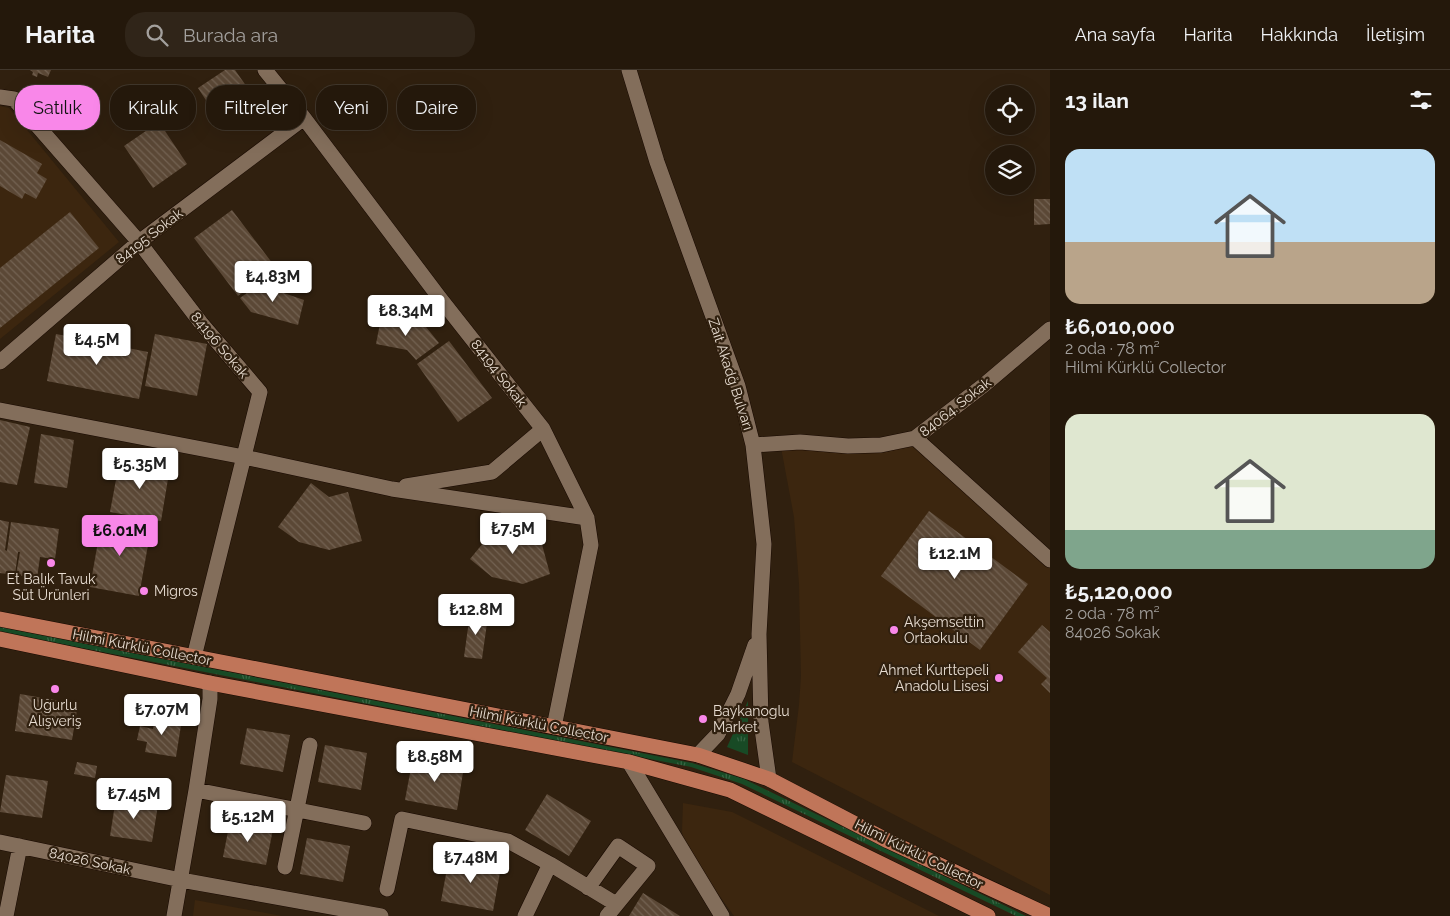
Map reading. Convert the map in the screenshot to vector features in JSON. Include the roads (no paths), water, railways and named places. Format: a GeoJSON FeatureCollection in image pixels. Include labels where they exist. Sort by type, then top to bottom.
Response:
{"type":"FeatureCollection","features":[{"type":"Feature","properties":{"kind":"main road","name":"Hilmi Kürklü Collector"},"geometry":{"type":"LineString","coordinates":[[0,619],[698,755],[769,779],[888,841],[1050,915]]}},
{"type":"Feature","properties":{"kind":"main road","name":"Hilmi Kürklü Collector"},"geometry":{"type":"LineString","coordinates":[[0,639],[210,683],[630,762],[730,790],[988,916]]}},
{"type":"Feature","properties":{"kind":"street","name":"84194 Sokak"},"geometry":{"type":"LineString","coordinates":[[265,70],[277,85]]}},
{"type":"Feature","properties":{"kind":"street","name":"Zait Akadğ Bulvarı"},"geometry":{"type":"LineString","coordinates":[[629,70],[657,162],[738,386],[752,445],[764,544],[759,634],[761,722],[769,779]]}},
{"type":"Feature","properties":{"kind":"street","name":"84196 Sokak"},"geometry":{"type":"LineString","coordinates":[[0,97],[14,99],[139,242],[201,323],[260,392],[194,657]]}},
{"type":"Feature","properties":{"kind":"street","name":"84194 Sokak"},"geometry":{"type":"LineString","coordinates":[[306,121],[543,429],[587,518],[591,545],[554,727]]}},
{"type":"Feature","properties":{"kind":"street","name":"84195 Sokak"},"geometry":{"type":"LineString","coordinates":[[0,362],[139,242],[288,130]]}},
{"type":"Feature","properties":{"kind":"street","name":"84064. Sokak"},"geometry":{"type":"LineString","coordinates":[[752,445],[800,442],[848,446],[881,445],[915,438],[984,385],[1050,329]]}},
{"type":"Feature","properties":{"kind":"street"},"geometry":{"type":"LineString","coordinates":[[0,410],[244,457],[392,489],[587,518]]}},
{"type":"Feature","properties":{"kind":"street"},"geometry":{"type":"LineString","coordinates":[[392,489],[492,472],[543,429]]}},
{"type":"Feature","properties":{"kind":"street"},"geometry":{"type":"LineString","coordinates":[[915,438],[1050,560]]}},
{"type":"Feature","properties":{"kind":"street"},"geometry":{"type":"LineString","coordinates":[[698,755],[718,734],[738,694],[759,634]]}},
{"type":"Feature","properties":{"kind":"street"},"geometry":{"type":"LineString","coordinates":[[174,916],[196,790],[210,699],[210,683]]}},
{"type":"Feature","properties":{"kind":"street"},"geometry":{"type":"LineString","coordinates":[[285,867],[310,744]]}},
{"type":"Feature","properties":{"kind":"street"},"geometry":{"type":"LineString","coordinates":[[630,762],[722,916]]}},
{"type":"Feature","properties":{"kind":"street"},"geometry":{"type":"LineString","coordinates":[[196,790],[364,823]]}},
{"type":"Feature","properties":{"kind":"street"},"geometry":{"type":"LineString","coordinates":[[387,889],[402,819],[508,841],[588,888],[612,910],[648,866],[618,846],[588,888]]}},
{"type":"Feature","properties":{"kind":"street","name":"84026 Sokak"},"geometry":{"type":"LineString","coordinates":[[0,842],[181,880],[381,916]]}},
{"type":"Feature","properties":{"kind":"street"},"geometry":{"type":"LineString","coordinates":[[6,916],[20,846]]}},
{"type":"Feature","properties":{"kind":"street"},"geometry":{"type":"LineString","coordinates":[[525,916],[550,864]]}},
{"type":"Feature","properties":{"kind":"place","name":"Et Balık Tavuk Süt Ürünleri"},"geometry":{"type":"Point","coordinates":[51,563]}},
{"type":"Feature","properties":{"kind":"place","name":"Migros"},"geometry":{"type":"Point","coordinates":[144,591]}},
{"type":"Feature","properties":{"kind":"place","name":"Akşemsettin Ortaokulu"},"geometry":{"type":"Point","coordinates":[894,630]}},
{"type":"Feature","properties":{"kind":"place","name":"Ahmet Kurttepeli Anadolu Lisesi"},"geometry":{"type":"Point","coordinates":[999,678]}},
{"type":"Feature","properties":{"kind":"place","name":"Uğurlu Alışveriş"},"geometry":{"type":"Point","coordinates":[55,689]}},
{"type":"Feature","properties":{"kind":"place","name":"Baykanoglu Market"},"geometry":{"type":"Point","coordinates":[703,719]}}]}
